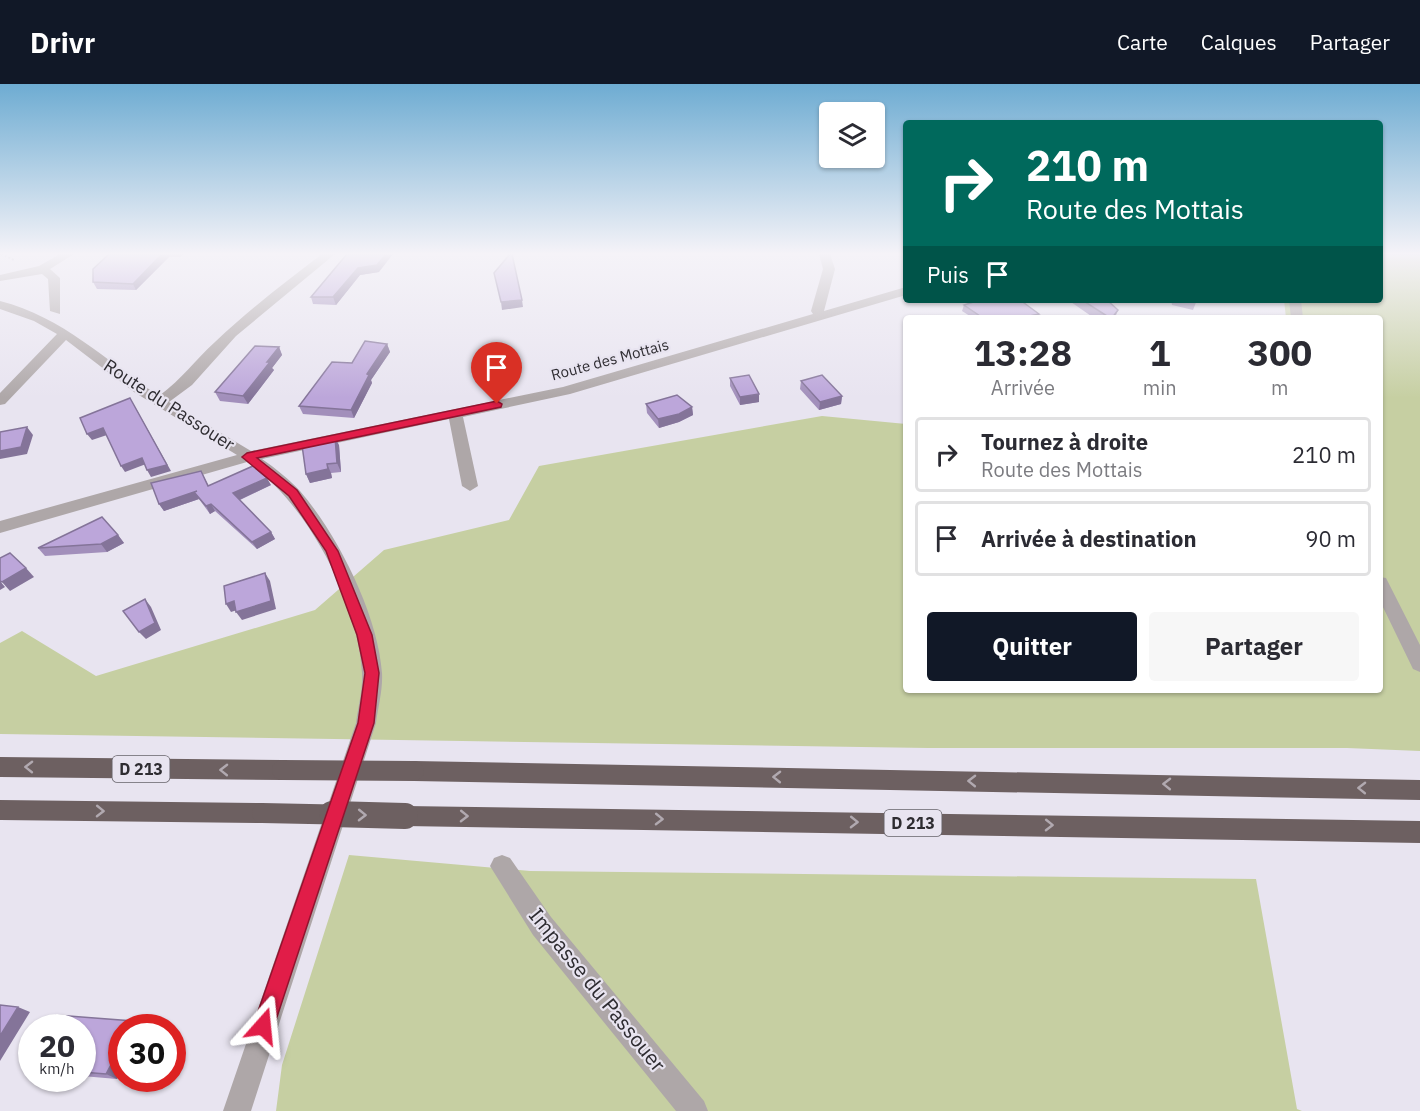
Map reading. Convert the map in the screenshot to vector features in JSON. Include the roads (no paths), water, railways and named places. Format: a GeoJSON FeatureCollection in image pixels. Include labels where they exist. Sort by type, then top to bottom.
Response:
{"type":"FeatureCollection","features":[{"type":"Feature","properties":{"kind":"highway","name":"D 213"},"geometry":{"type":"LineString","coordinates":[[0,767],[414,771],[1420,790]]}},
{"type":"Feature","properties":{"kind":"highway","name":"D 213"},"geometry":{"type":"LineString","coordinates":[[0,810],[1420,832]]}},
{"type":"Feature","properties":{"kind":"street"},"geometry":{"type":"LineString","coordinates":[[55,302],[56,311]]}},
{"type":"Feature","properties":{"kind":"street"},"geometry":{"type":"LineString","coordinates":[[160,402],[187,382],[215,349],[268,302]]}},
{"type":"Feature","properties":{"kind":"street"},"geometry":{"type":"LineString","coordinates":[[819,302],[817,310],[821,315]]}},
{"type":"Feature","properties":{"kind":"street","name":"Route des Mottais"},"geometry":{"type":"LineString","coordinates":[[0,527],[247,457],[565,391],[867,302]]}},
{"type":"Feature","properties":{"kind":"street","name":"Route du Passouer"},"geometry":{"type":"LineString","coordinates":[[0,305],[17,309],[48,322],[160,402],[247,457],[293,493],[332,551],[364,635],[372,673],[366,723],[237,1111]]}},
{"type":"Feature","properties":{"kind":"street"},"geometry":{"type":"LineString","coordinates":[[0,401],[54,342],[66,334]]}},
{"type":"Feature","properties":{"kind":"street"},"geometry":{"type":"LineString","coordinates":[[455,413],[470,486]]}},
{"type":"Feature","properties":{"kind":"street"},"geometry":{"type":"LineString","coordinates":[[1383,589],[1420,663]]}},
{"type":"Feature","properties":{"kind":"street","name":"Impasse du Passouer"},"geometry":{"type":"LineString","coordinates":[[502,866],[542,926],[694,1111]]}}]}
